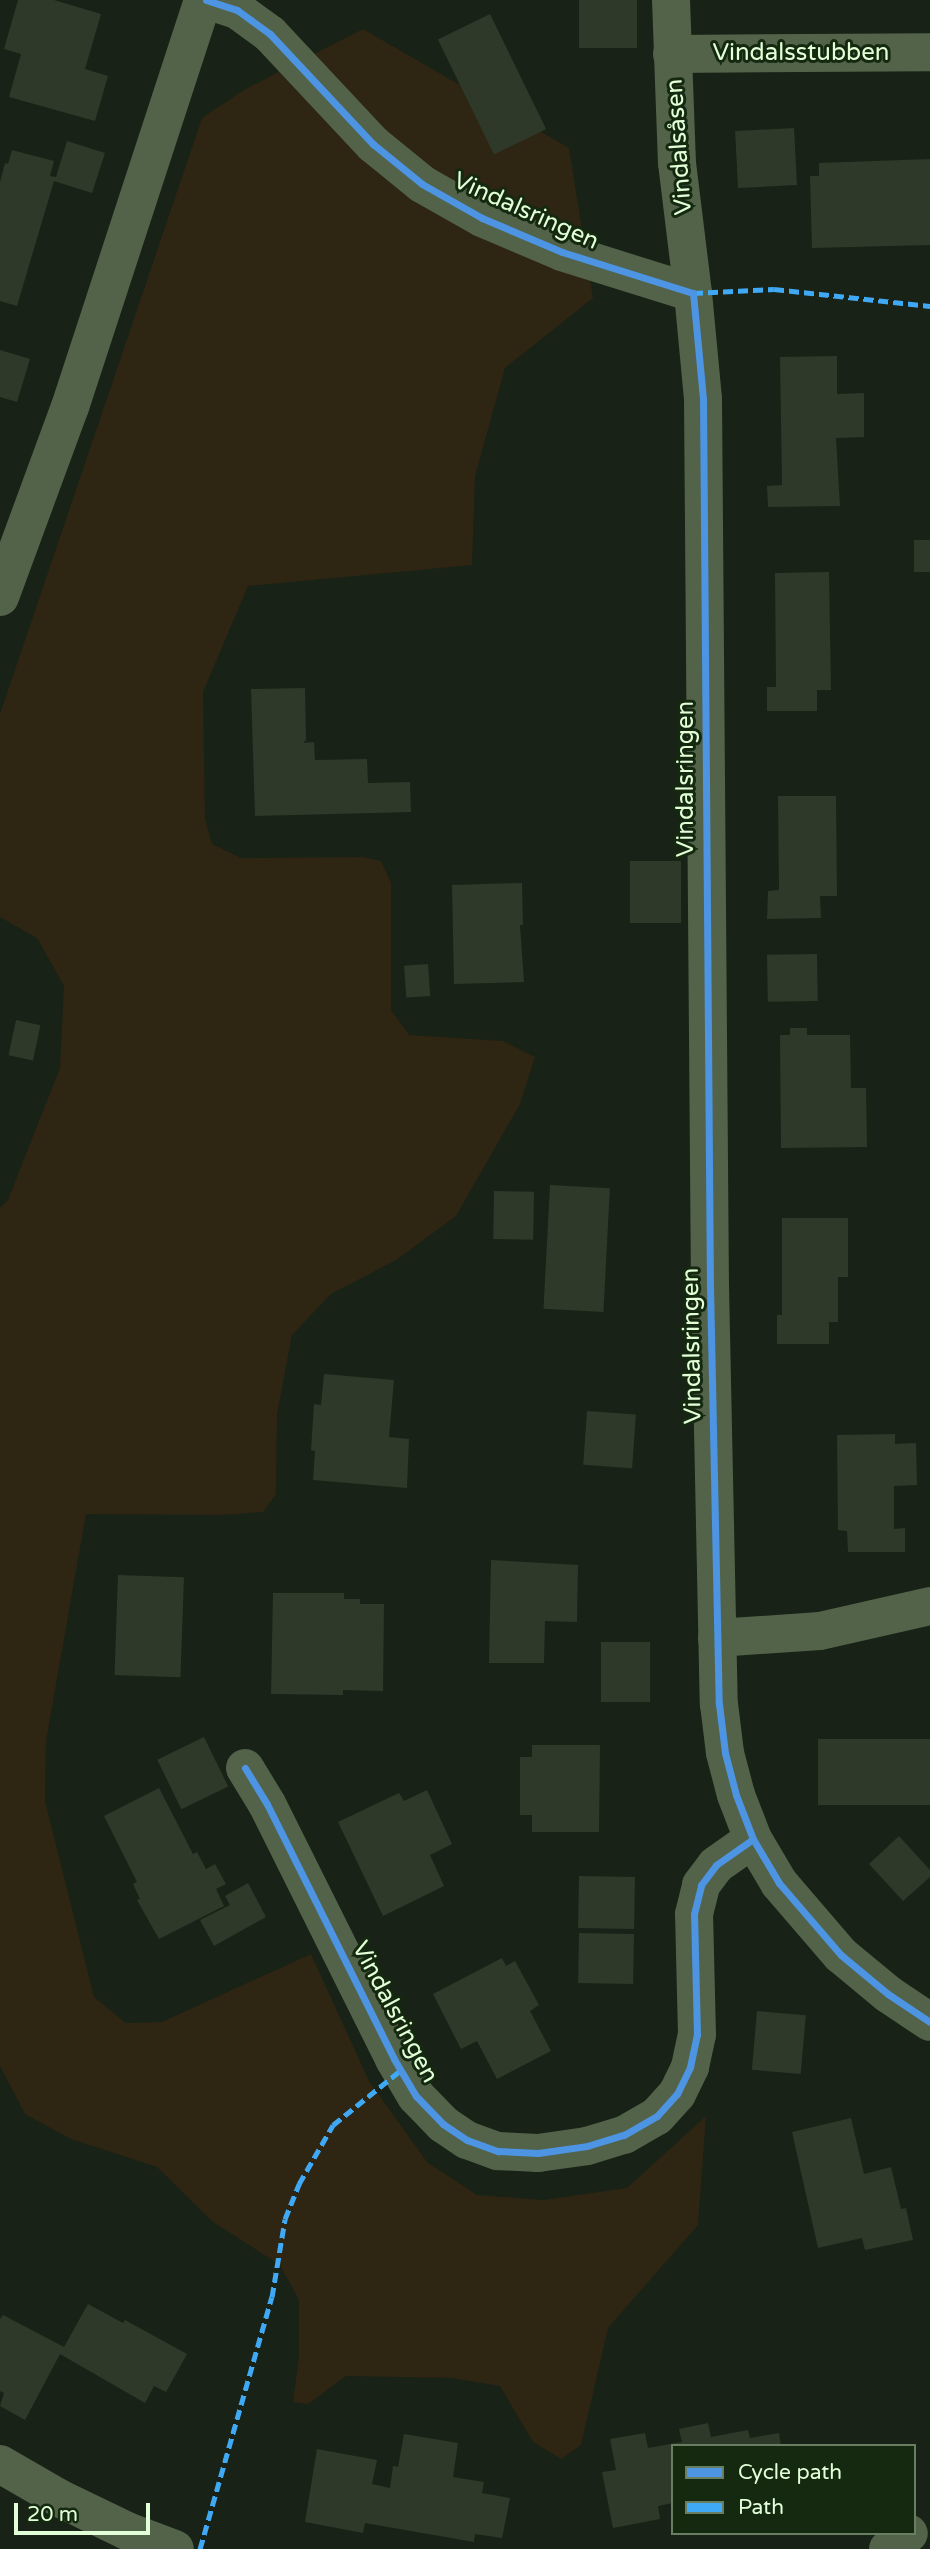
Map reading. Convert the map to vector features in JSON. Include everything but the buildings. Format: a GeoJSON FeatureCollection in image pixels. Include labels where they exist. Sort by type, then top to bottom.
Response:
{"type":"FeatureCollection","features":[{"type":"Feature","properties":{"kind":"street","name":"Vindalsringen"},"geometry":{"type":"LineString","coordinates":[[0,597],[70,407],[204,0],[237,10],[270,34],[373,144],[422,184],[482,218],[562,252],[693,293],[703,399],[706,975],[717,1638],[719,1704],[725,1753],[736,1796],[753,1839],[779,1883],[841,1955],[888,1994],[930,2022]]}},
{"type":"Feature","properties":{"kind":"street","name":"Vindalsåsen"},"geometry":{"type":"LineString","coordinates":[[671,0],[677,163],[693,293]]}},
{"type":"Feature","properties":{"kind":"street","name":"Vindalsstubben"},"geometry":{"type":"LineString","coordinates":[[672,54],[930,52]]}},
{"type":"Feature","properties":{"kind":"street"},"geometry":{"type":"LineString","coordinates":[[717,1638],[820,1631],[930,1606]]}},
{"type":"Feature","properties":{"kind":"street","name":"Vindalsringen"},"geometry":{"type":"LineString","coordinates":[[245,1768],[267,1804],[394,2059],[416,2096],[443,2124],[467,2140],[498,2151],[537,2153],[587,2147],[624,2136],[657,2116],[677,2094],[690,2067],[696,2035],[695,1914],[701,1885],[716,1865],[753,1839]]}},
{"type":"Feature","properties":{"kind":"street"},"geometry":{"type":"LineString","coordinates":[[0,2464],[59,2498],[127,2531],[175,2549]]}},
{"type":"Feature","properties":{"kind":"street"},"geometry":{"type":"LineString","coordinates":[[916,2526],[930,2515]]}},
{"type":"Feature","properties":{"kind":"street"},"geometry":{"type":"LineString","coordinates":[[888,2549],[906,2535]]}},
{"type":"Feature","properties":{"kind":"shaded area"},"geometry":{"type":"Polygon","coordinates":[[[363,29],[569,148],[593,298],[505,368],[475,476],[472,565],[248,586],[203,692],[205,819],[212,844],[241,858],[362,857],[381,861],[391,883],[391,1010],[409,1035],[503,1041],[535,1057],[520,1104],[456,1216],[396,1260],[331,1294],[292,1335],[277,1414],[276,1494],[263,1512],[221,1515],[86,1514],[46,1741],[45,1801],[94,1997],[126,2023],[162,2022],[311,1954],[369,2081],[427,2162],[477,2195],[544,2200],[627,2188],[706,2116],[698,2225],[608,2328],[581,2445],[561,2459],[533,2442],[500,2386],[452,2378],[346,2376],[308,2404],[293,2402],[299,2357],[299,2300],[280,2265],[213,2222],[157,2167],[71,2139],[25,2114],[0,2066],[0,1208],[8,1200],[60,1068],[64,986],[37,938],[0,917],[0,714],[202,118],[244,90],[363,29]]]}},
{"type":"Feature","properties":{"kind":"marked path"},"geometry":{"type":"LineString","coordinates":[[693,293],[774,289],[930,306]]}},
{"type":"Feature","properties":{"kind":"marked path"},"geometry":{"type":"LineString","coordinates":[[200,2549],[272,2297],[285,2219],[299,2184],[333,2125],[401,2070]]}},
{"type":"Feature","properties":{"kind":"cycle path"},"geometry":{"type":"LineString","coordinates":[[206,0],[237,10],[270,34],[373,144],[422,184],[482,218],[562,252],[693,293],[703,399],[710,1286],[719,1704],[725,1753],[736,1795],[753,1839],[779,1883],[841,1955],[888,1994],[930,2022]]}},
{"type":"Feature","properties":{"kind":"cycle path"},"geometry":{"type":"LineString","coordinates":[[245,1768],[267,1804],[394,2059],[416,2096],[443,2124],[467,2140],[498,2151],[538,2153],[587,2146],[624,2135],[657,2116],[677,2094],[690,2067],[697,2035],[694,1914],[701,1885],[716,1865],[753,1839]]}}]}
